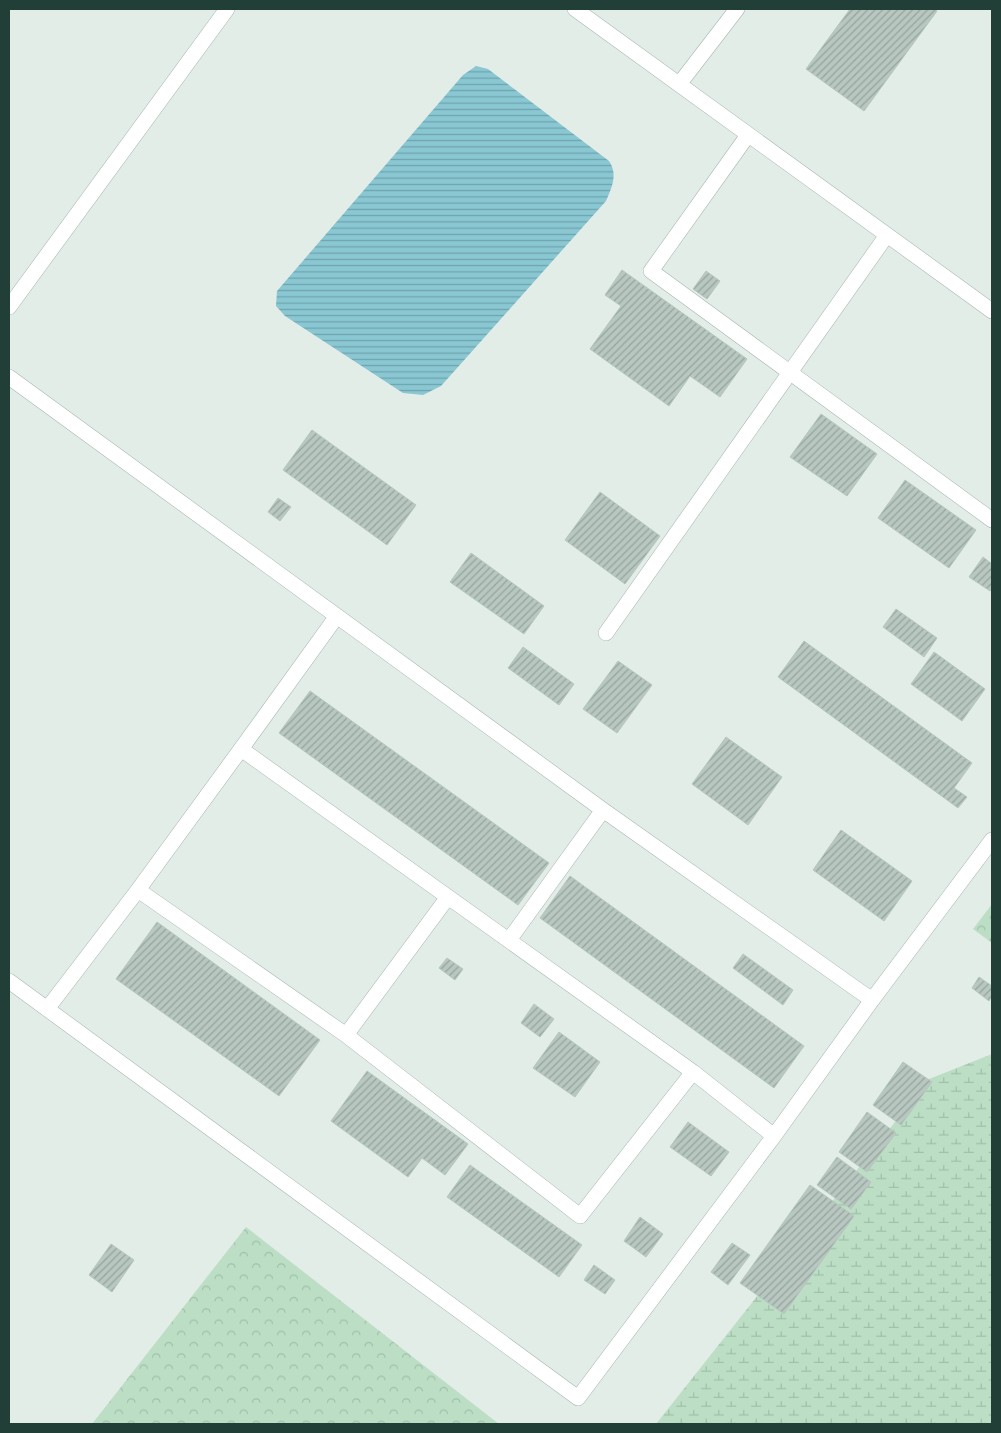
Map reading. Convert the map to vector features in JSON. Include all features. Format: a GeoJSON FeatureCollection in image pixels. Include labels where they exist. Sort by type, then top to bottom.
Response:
{"type":"FeatureCollection","features":[{"type":"Feature","properties":{"kind":"street"},"geometry":{"type":"LineString","coordinates":[[9,306],[227,9]]}},
{"type":"Feature","properties":{"kind":"street"},"geometry":{"type":"LineString","coordinates":[[575,9],[680,83],[748,135],[992,312]]}},
{"type":"Feature","properties":{"kind":"street"},"geometry":{"type":"LineString","coordinates":[[680,83],[737,9]]}},
{"type":"Feature","properties":{"kind":"street"},"geometry":{"type":"LineString","coordinates":[[748,135],[650,271],[992,520]]}},
{"type":"Feature","properties":{"kind":"street"},"geometry":{"type":"LineString","coordinates":[[606,633],[886,235]]}},
{"type":"Feature","properties":{"kind":"street"},"geometry":{"type":"LineString","coordinates":[[9,377],[602,810],[872,1000]]}},
{"type":"Feature","properties":{"kind":"street"},"geometry":{"type":"LineString","coordinates":[[47,1009],[138,890],[337,616]]}},
{"type":"Feature","properties":{"kind":"street"},"geometry":{"type":"LineString","coordinates":[[241,749],[692,1072],[774,1136]]}},
{"type":"Feature","properties":{"kind":"street"},"geometry":{"type":"LineString","coordinates":[[508,940],[602,810]]}},
{"type":"Feature","properties":{"kind":"street"},"geometry":{"type":"LineString","coordinates":[[9,981],[578,1398],[992,840]]}},
{"type":"Feature","properties":{"kind":"street"},"geometry":{"type":"LineString","coordinates":[[138,890],[346,1035],[580,1216],[692,1072]]}},
{"type":"Feature","properties":{"kind":"street"},"geometry":{"type":"LineString","coordinates":[[346,1035],[448,897]]}},
{"type":"Feature","properties":{"kind":"green space"},"geometry":{"type":"Polygon","coordinates":[[[992,904],[992,943],[973,929],[992,904]]]}},
{"type":"Feature","properties":{"kind":"green space"},"geometry":{"type":"Polygon","coordinates":[[[992,1054],[992,1424],[656,1424],[929,1079],[992,1054]]]}},
{"type":"Feature","properties":{"kind":"green space"},"geometry":{"type":"Polygon","coordinates":[[[246,1227],[499,1424],[92,1424],[246,1227]]]}},
{"type":"Feature","properties":{"kind":"water"},"geometry":{"type":"Polygon","coordinates":[[[476,66],[488,69],[609,161],[614,176],[613,181],[606,201],[441,386],[423,395],[403,393],[285,316],[276,306],[277,291],[463,75],[476,66]]]}},
{"type":"Feature","properties":{"kind":"building"},"geometry":{"type":"Polygon","coordinates":[[[850,9],[935,9],[937,11],[864,111],[806,69],[850,9]]]}},
{"type":"Feature","properties":{"kind":"building"},"geometry":{"type":"Polygon","coordinates":[[[622,270],[747,359],[720,397],[690,376],[669,406],[590,349],[621,306],[605,295],[622,270]]]}},
{"type":"Feature","properties":{"kind":"building"},"geometry":{"type":"Polygon","coordinates":[[[706,271],[720,281],[707,299],[693,289],[706,271]]]}},
{"type":"Feature","properties":{"kind":"building"},"geometry":{"type":"Polygon","coordinates":[[[821,414],[877,454],[847,496],[790,457],[821,414]]]}},
{"type":"Feature","properties":{"kind":"building"},"geometry":{"type":"Polygon","coordinates":[[[312,430],[416,505],[387,545],[283,470],[312,430]]]}},
{"type":"Feature","properties":{"kind":"building"},"geometry":{"type":"Polygon","coordinates":[[[905,480],[976,530],[949,568],[878,518],[905,480]]]}},
{"type":"Feature","properties":{"kind":"building"},"geometry":{"type":"Polygon","coordinates":[[[600,492],[660,536],[625,584],[565,540],[600,492]]]}},
{"type":"Feature","properties":{"kind":"building"},"geometry":{"type":"Polygon","coordinates":[[[278,498],[291,507],[280,521],[268,512],[278,498]]]}},
{"type":"Feature","properties":{"kind":"building"},"geometry":{"type":"Polygon","coordinates":[[[471,553],[544,606],[524,634],[450,582],[471,553]]]}},
{"type":"Feature","properties":{"kind":"building"},"geometry":{"type":"Polygon","coordinates":[[[983,557],[992,564],[992,588],[990,591],[969,577],[983,557]]]}},
{"type":"Feature","properties":{"kind":"building"},"geometry":{"type":"Polygon","coordinates":[[[896,609],[937,638],[924,657],[883,627],[896,609]]]}},
{"type":"Feature","properties":{"kind":"building"},"geometry":{"type":"Polygon","coordinates":[[[804,641],[972,763],[954,788],[967,797],[958,808],[778,677],[804,641]]]}},
{"type":"Feature","properties":{"kind":"building"},"geometry":{"type":"Polygon","coordinates":[[[523,647],[574,684],[559,705],[508,668],[523,647]]]}},
{"type":"Feature","properties":{"kind":"building"},"geometry":{"type":"Polygon","coordinates":[[[934,652],[985,689],[962,721],[911,684],[934,652]]]}},
{"type":"Feature","properties":{"kind":"building"},"geometry":{"type":"Polygon","coordinates":[[[618,661],[652,685],[617,733],[583,709],[618,661]]]}},
{"type":"Feature","properties":{"kind":"building"},"geometry":{"type":"Polygon","coordinates":[[[310,691],[549,863],[518,905],[279,733],[310,691]]]}},
{"type":"Feature","properties":{"kind":"building"},"geometry":{"type":"Polygon","coordinates":[[[726,737],[782,777],[748,825],[692,784],[726,737]]]}},
{"type":"Feature","properties":{"kind":"building"},"geometry":{"type":"Polygon","coordinates":[[[841,830],[912,881],[884,921],[813,870],[841,830]]]}},
{"type":"Feature","properties":{"kind":"building"},"geometry":{"type":"Polygon","coordinates":[[[570,876],[804,1046],[774,1088],[540,918],[570,876]]]}},
{"type":"Feature","properties":{"kind":"building"},"geometry":{"type":"Polygon","coordinates":[[[157,922],[320,1040],[279,1096],[116,979],[157,922]]]}},
{"type":"Feature","properties":{"kind":"building"},"geometry":{"type":"Polygon","coordinates":[[[743,954],[793,990],[783,1005],[733,968],[743,954]]]}},
{"type":"Feature","properties":{"kind":"building"},"geometry":{"type":"Polygon","coordinates":[[[447,958],[463,969],[455,980],[439,968],[447,958]]]}},
{"type":"Feature","properties":{"kind":"building"},"geometry":{"type":"Polygon","coordinates":[[[979,977],[992,986],[992,996],[989,1001],[972,988],[979,977]]]}},
{"type":"Feature","properties":{"kind":"building"},"geometry":{"type":"Polygon","coordinates":[[[534,1004],[554,1019],[540,1037],[521,1023],[534,1004]]]}},
{"type":"Feature","properties":{"kind":"building"},"geometry":{"type":"Polygon","coordinates":[[[559,1032],[600,1062],[575,1097],[533,1068],[559,1032]]]}},
{"type":"Feature","properties":{"kind":"building"},"geometry":{"type":"Polygon","coordinates":[[[903,1062],[932,1082],[901,1125],[873,1105],[903,1062]]]}},
{"type":"Feature","properties":{"kind":"building"},"geometry":{"type":"Polygon","coordinates":[[[367,1071],[468,1144],[445,1175],[422,1158],[408,1177],[331,1121],[367,1071]]]}},
{"type":"Feature","properties":{"kind":"building"},"geometry":{"type":"Polygon","coordinates":[[[867,1112],[896,1133],[867,1172],[839,1152],[867,1112]]]}},
{"type":"Feature","properties":{"kind":"building"},"geometry":{"type":"Polygon","coordinates":[[[688,1122],[729,1152],[711,1176],[670,1147],[688,1122]]]}},
{"type":"Feature","properties":{"kind":"building"},"geometry":{"type":"Polygon","coordinates":[[[837,1157],[871,1182],[851,1209],[817,1185],[837,1157]]]}},
{"type":"Feature","properties":{"kind":"building"},"geometry":{"type":"Polygon","coordinates":[[[470,1165],[582,1245],[559,1277],[447,1197],[470,1165]]]}},
{"type":"Feature","properties":{"kind":"building"},"geometry":{"type":"Polygon","coordinates":[[[810,1185],[854,1216],[784,1314],[740,1283],[810,1185]]]}},
{"type":"Feature","properties":{"kind":"building"},"geometry":{"type":"Polygon","coordinates":[[[640,1217],[663,1234],[646,1257],[624,1241],[640,1217]]]}},
{"type":"Feature","properties":{"kind":"building"},"geometry":{"type":"Polygon","coordinates":[[[732,1243],[750,1255],[728,1285],[711,1272],[732,1243]]]}},
{"type":"Feature","properties":{"kind":"building"},"geometry":{"type":"Polygon","coordinates":[[[111,1244],[134,1260],[112,1292],[89,1275],[111,1244]]]}},
{"type":"Feature","properties":{"kind":"building"},"geometry":{"type":"Polygon","coordinates":[[[594,1265],[615,1280],[605,1294],[584,1280],[594,1265]]]}}]}
